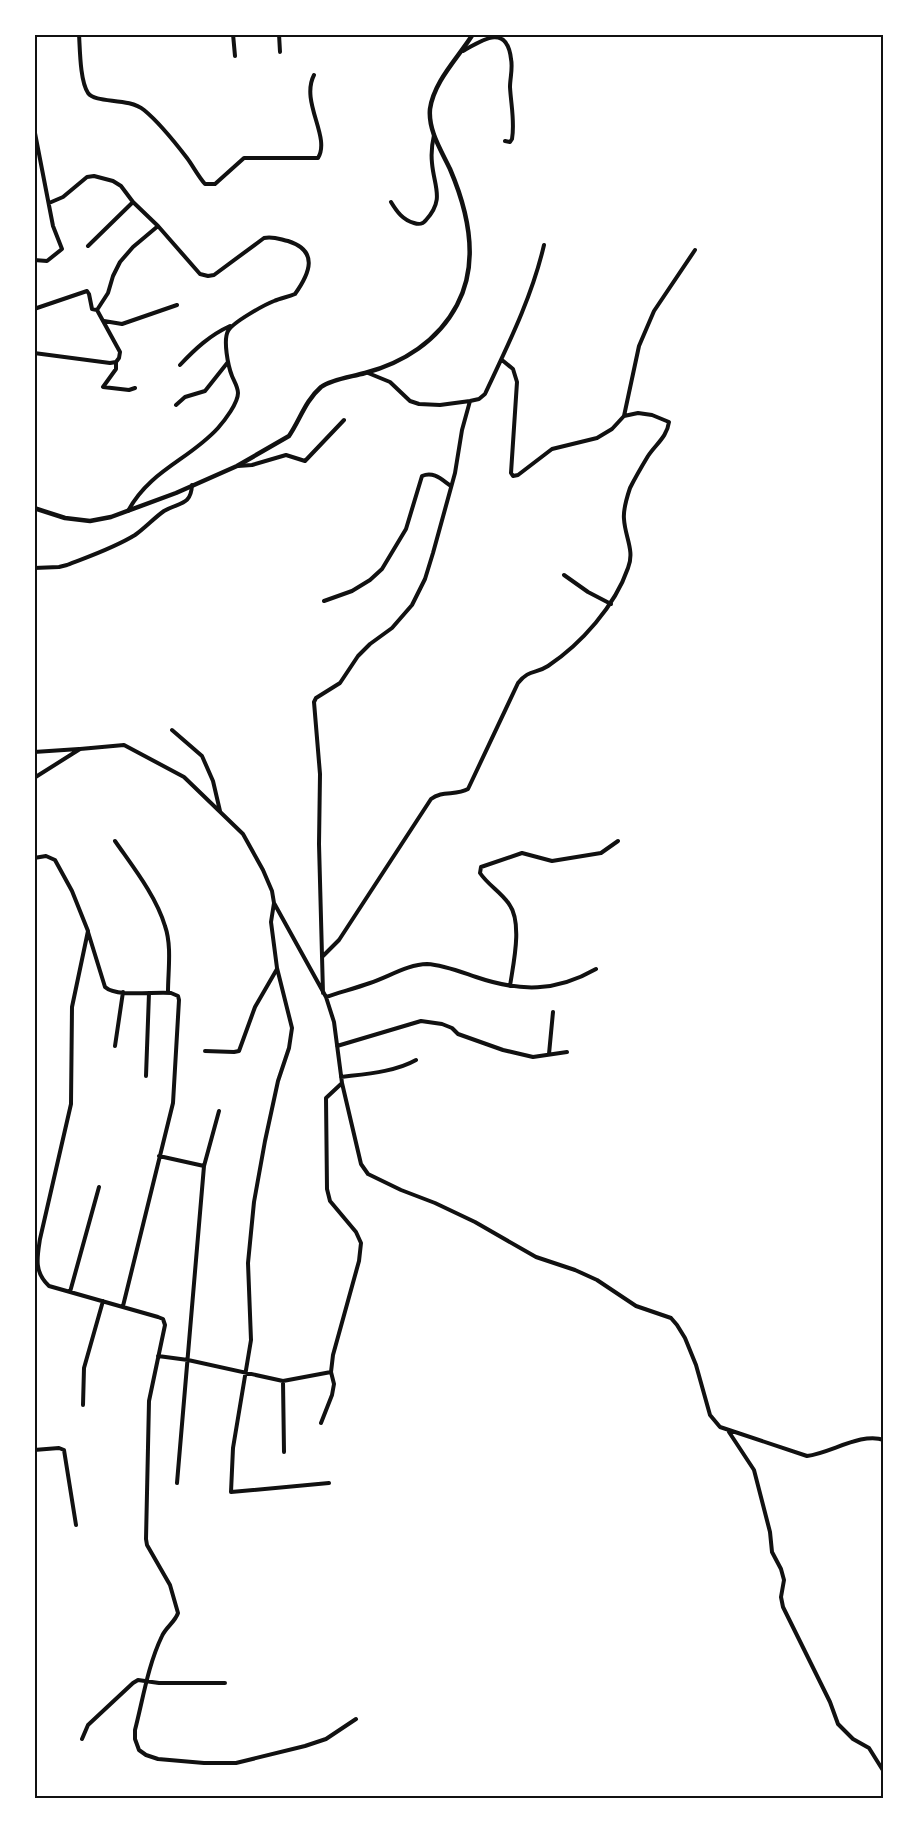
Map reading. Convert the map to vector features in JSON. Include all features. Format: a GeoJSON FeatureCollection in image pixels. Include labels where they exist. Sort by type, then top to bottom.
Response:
{"type":"FeatureCollection","features":[{"type":"Feature","properties":{"kind":"street"},"geometry":{"type":"LineString","coordinates":[[79,34],[84,86],[90,95],[94,99],[120,100],[139,106],[163,129],[205,184],[215,184],[244,158],[318,158],[321,152],[320,133],[310,90],[310,82],[314,75]]}},
{"type":"Feature","properties":{"kind":"street"},"geometry":{"type":"LineString","coordinates":[[233,34],[235,56]]}},
{"type":"Feature","properties":{"kind":"street"},"geometry":{"type":"LineString","coordinates":[[279,34],[280,52]]}},
{"type":"Feature","properties":{"kind":"street"},"geometry":{"type":"LineString","coordinates":[[34,508],[65,518],[90,521],[127,512],[237,466],[289,436],[304,407],[323,386],[367,373],[399,360],[422,347],[447,321],[465,286],[470,265],[470,243],[466,218],[451,171],[430,123],[430,110],[438,84],[473,34]]}},
{"type":"Feature","properties":{"kind":"street"},"geometry":{"type":"LineString","coordinates":[[462,51],[493,36],[506,43],[511,57],[513,133],[510,142],[505,141]]}},
{"type":"Feature","properties":{"kind":"street"},"geometry":{"type":"LineString","coordinates":[[34,128],[53,226],[62,249],[47,261],[34,260]]}},
{"type":"Feature","properties":{"kind":"street"},"geometry":{"type":"LineString","coordinates":[[391,202],[402,217],[417,225],[424,223],[431,215],[438,199],[432,164],[434,135]]}},
{"type":"Feature","properties":{"kind":"street"},"geometry":{"type":"LineString","coordinates":[[49,203],[63,197],[87,177],[94,176],[113,181],[121,186],[195,269],[200,274],[208,276],[214,275],[264,238],[272,236],[295,243],[307,254],[310,262],[306,276],[296,294],[274,301],[221,330],[180,365]]}},
{"type":"Feature","properties":{"kind":"street"},"geometry":{"type":"LineString","coordinates":[[88,246],[133,202]]}},
{"type":"Feature","properties":{"kind":"street"},"geometry":{"type":"LineString","coordinates":[[97,310],[108,293],[120,262],[133,247],[158,226]]}},
{"type":"Feature","properties":{"kind":"street"},"geometry":{"type":"LineString","coordinates":[[367,373],[390,382],[410,401],[420,405],[440,405],[479,399],[485,394],[502,360],[533,283],[544,245]]}},
{"type":"Feature","properties":{"kind":"street"},"geometry":{"type":"LineString","coordinates":[[502,360],[513,369],[517,382],[511,473],[513,476],[518,476],[552,449],[597,438],[612,429],[624,416],[639,346],[654,311],[695,250]]}},
{"type":"Feature","properties":{"kind":"street"},"geometry":{"type":"LineString","coordinates":[[34,309],[87,291],[92,309],[97,310],[120,352],[116,369],[103,387],[129,390],[135,388]]}},
{"type":"Feature","properties":{"kind":"street"},"geometry":{"type":"LineString","coordinates":[[103,321],[122,324],[177,305]]}},
{"type":"Feature","properties":{"kind":"street"},"geometry":{"type":"LineString","coordinates":[[127,512],[133,501],[161,471],[198,447],[218,427],[236,402],[239,394],[231,375],[226,339],[228,330],[234,324]]}},
{"type":"Feature","properties":{"kind":"street"},"geometry":{"type":"LineString","coordinates":[[34,353],[93,362],[116,362]]}},
{"type":"Feature","properties":{"kind":"street"},"geometry":{"type":"LineString","coordinates":[[176,405],[185,397],[205,391],[229,362]]}},
{"type":"Feature","properties":{"kind":"street"},"geometry":{"type":"LineString","coordinates":[[325,995],[319,844],[320,774],[314,702],[316,698],[340,683],[358,656],[392,628],[412,605],[424,579],[451,486],[470,401]]}},
{"type":"Feature","properties":{"kind":"street"},"geometry":{"type":"LineString","coordinates":[[323,956],[344,932],[431,799],[437,794],[461,793],[468,789],[518,684],[525,675],[545,668],[570,650],[611,604],[630,566],[631,551],[623,518],[626,500],[648,456],[668,431],[669,422],[652,415],[638,413],[624,416]]}},
{"type":"Feature","properties":{"kind":"street"},"geometry":{"type":"LineString","coordinates":[[237,466],[252,465],[286,455],[305,461],[344,420]]}},
{"type":"Feature","properties":{"kind":"street"},"geometry":{"type":"LineString","coordinates":[[324,601],[352,591],[382,569],[406,529],[422,476],[435,475],[451,486]]}},
{"type":"Feature","properties":{"kind":"street"},"geometry":{"type":"LineString","coordinates":[[34,568],[67,565],[123,542],[165,511],[188,499],[191,496],[192,485]]}},
{"type":"Feature","properties":{"kind":"street"},"geometry":{"type":"LineString","coordinates":[[564,575],[588,592],[611,604]]}},
{"type":"Feature","properties":{"kind":"street"},"geometry":{"type":"LineString","coordinates":[[172,730],[202,756],[211,774],[220,812]]}},
{"type":"Feature","properties":{"kind":"street"},"geometry":{"type":"LineString","coordinates":[[34,752],[124,745],[184,777],[243,834],[272,891],[274,903],[271,922],[277,968],[292,1028],[290,1048],[279,1081],[254,1202],[248,1263],[251,1340],[233,1448],[231,1492],[329,1483]]}},
{"type":"Feature","properties":{"kind":"street"},"geometry":{"type":"LineString","coordinates":[[34,778],[80,749]]}},
{"type":"Feature","properties":{"kind":"street"},"geometry":{"type":"LineString","coordinates":[[115,841],[142,880],[166,927],[169,958],[168,992]]}},
{"type":"Feature","properties":{"kind":"street"},"geometry":{"type":"LineString","coordinates":[[510,986],[516,942],[513,911],[506,899],[480,873],[481,867],[522,853],[547,861],[601,853],[618,841]]}},
{"type":"Feature","properties":{"kind":"street"},"geometry":{"type":"LineString","coordinates":[[34,858],[46,856],[55,861],[72,891],[88,932],[105,987],[109,990],[123,992],[168,992],[175,994],[179,1000],[174,1072],[175,1094],[123,1306]]}},
{"type":"Feature","properties":{"kind":"street"},"geometry":{"type":"LineString","coordinates":[[274,903],[325,995],[334,1022],[342,1083],[361,1164],[368,1174],[476,1222],[536,1257],[597,1280],[636,1305],[671,1318],[685,1338],[696,1365],[710,1415],[720,1427],[807,1456],[818,1455],[872,1437],[884,1440]]}},
{"type":"Feature","properties":{"kind":"street"},"geometry":{"type":"LineString","coordinates":[[88,932],[72,1007],[71,1104],[37,1261],[42,1280],[49,1286],[164,1319],[165,1325],[149,1401],[146,1539],[147,1545],[170,1585],[178,1613],[176,1619],[165,1630],[153,1657],[135,1730],[135,1739],[139,1750],[158,1759],[236,1763],[326,1739],[356,1719]]}},
{"type":"Feature","properties":{"kind":"street"},"geometry":{"type":"LineString","coordinates":[[325,995],[368,984],[408,968],[425,964],[445,967],[500,985],[546,988],[579,979],[596,969]]}},
{"type":"Feature","properties":{"kind":"street"},"geometry":{"type":"LineString","coordinates":[[205,1051],[239,1051],[255,1007],[277,968]]}},
{"type":"Feature","properties":{"kind":"street"},"geometry":{"type":"LineString","coordinates":[[115,1046],[123,992]]}},
{"type":"Feature","properties":{"kind":"street"},"geometry":{"type":"LineString","coordinates":[[146,1076],[149,993]]}},
{"type":"Feature","properties":{"kind":"street"},"geometry":{"type":"LineString","coordinates":[[549,1054],[553,1012]]}},
{"type":"Feature","properties":{"kind":"street"},"geometry":{"type":"LineString","coordinates":[[337,1046],[421,1021],[442,1024],[452,1028],[458,1034],[503,1050],[533,1057],[567,1052]]}},
{"type":"Feature","properties":{"kind":"street"},"geometry":{"type":"LineString","coordinates":[[341,1077],[370,1073],[409,1064],[416,1060]]}},
{"type":"Feature","properties":{"kind":"street"},"geometry":{"type":"LineString","coordinates":[[321,1423],[332,1395],[333,1354],[359,1261],[361,1244],[356,1232],[330,1201],[327,1189],[326,1098],[342,1083]]}},
{"type":"Feature","properties":{"kind":"street"},"geometry":{"type":"LineString","coordinates":[[177,1483],[204,1167],[219,1110]]}},
{"type":"Feature","properties":{"kind":"street"},"geometry":{"type":"LineString","coordinates":[[159,1156],[204,1167]]}},
{"type":"Feature","properties":{"kind":"street"},"geometry":{"type":"LineString","coordinates":[[70,1292],[99,1187]]}},
{"type":"Feature","properties":{"kind":"street"},"geometry":{"type":"LineString","coordinates":[[34,1266],[37,1261]]}},
{"type":"Feature","properties":{"kind":"street"},"geometry":{"type":"LineString","coordinates":[[83,1405],[84,1368],[104,1301]]}},
{"type":"Feature","properties":{"kind":"street"},"geometry":{"type":"LineString","coordinates":[[158,1356],[188,1360],[283,1381],[331,1372]]}},
{"type":"Feature","properties":{"kind":"street"},"geometry":{"type":"LineString","coordinates":[[283,1381],[284,1452]]}},
{"type":"Feature","properties":{"kind":"street"},"geometry":{"type":"LineString","coordinates":[[729,1431],[754,1470],[770,1532],[772,1552],[781,1569],[784,1581],[781,1597],[783,1607],[830,1702],[838,1724],[853,1739],[870,1748],[884,1772]]}},
{"type":"Feature","properties":{"kind":"street"},"geometry":{"type":"LineString","coordinates":[[34,1450],[59,1448],[64,1450],[76,1525]]}},
{"type":"Feature","properties":{"kind":"street"},"geometry":{"type":"LineString","coordinates":[[82,1739],[88,1725],[138,1680],[159,1683],[225,1683]]}}]}
